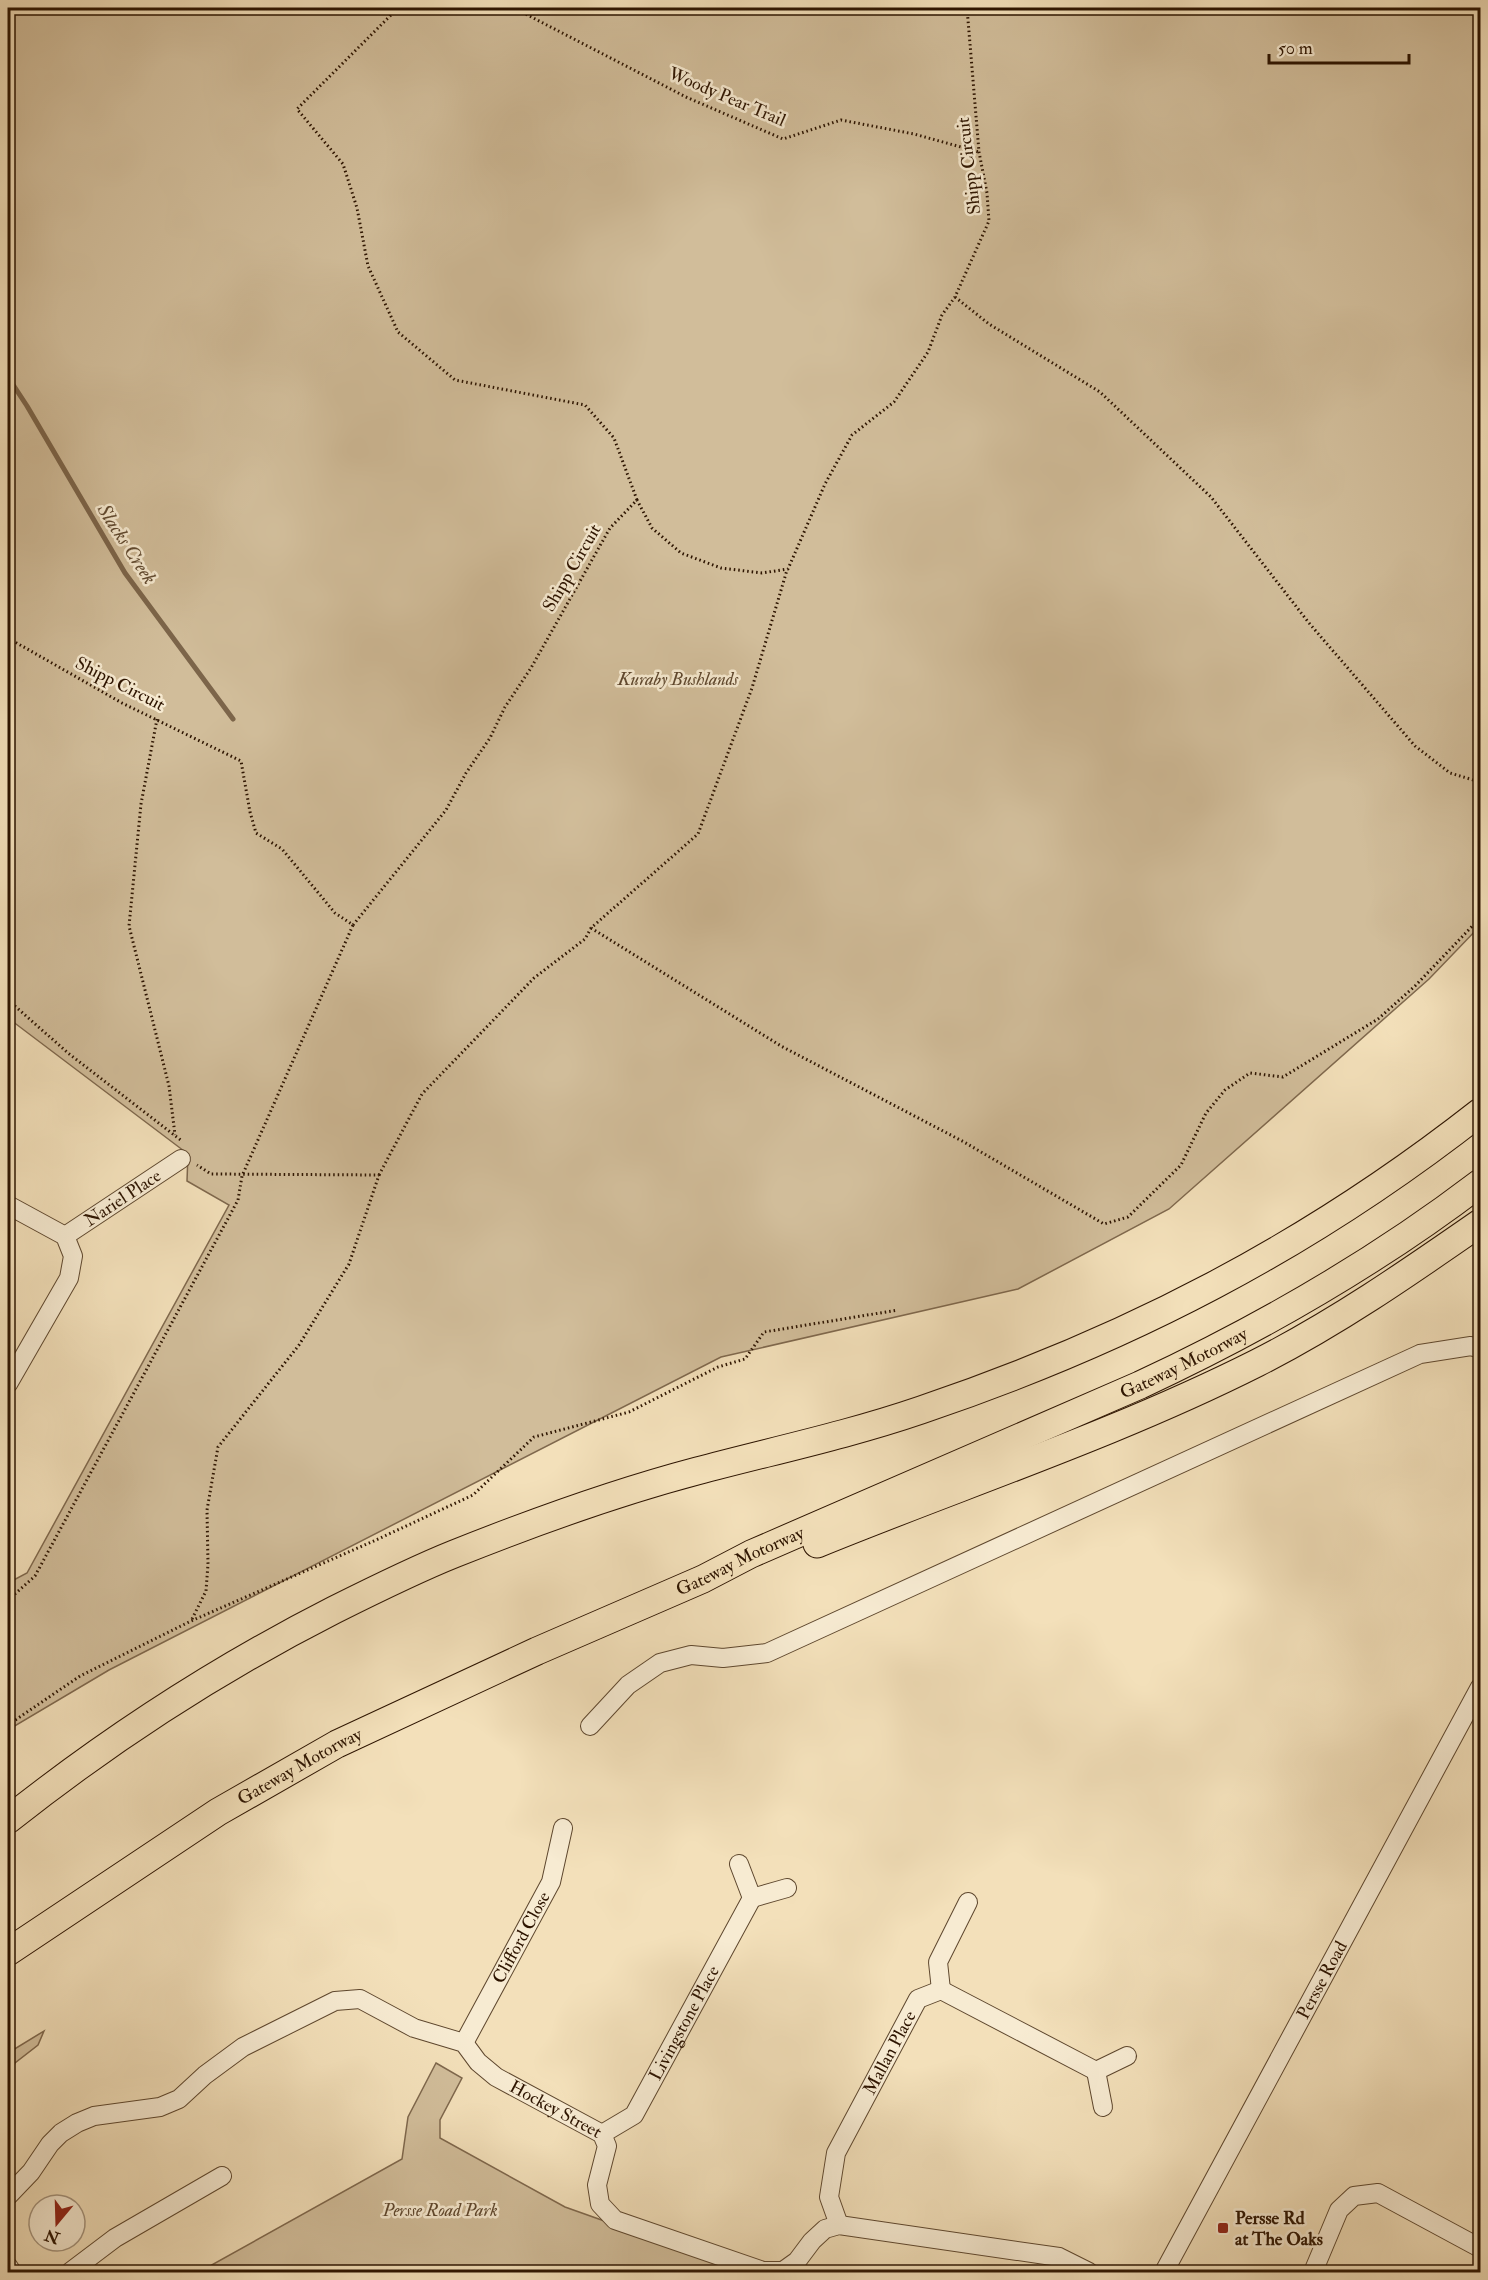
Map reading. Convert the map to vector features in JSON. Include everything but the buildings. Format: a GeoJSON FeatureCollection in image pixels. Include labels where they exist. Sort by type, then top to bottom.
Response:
{"type":"FeatureCollection","features":[{"type":"Feature","properties":{"kind":"highway"},"geometry":{"type":"LineString","coordinates":[[8,1820],[82,1762],[211,1677],[289,1633],[364,1595],[449,1556],[574,1509],[694,1472],[917,1412],[1085,1349],[1218,1285],[1295,1241],[1408,1167],[1480,1112]]}},
{"type":"Feature","properties":{"kind":"highway","name":"Gateway Motorway"},"geometry":{"type":"LineString","coordinates":[[8,1952],[218,1812],[337,1744],[537,1651],[703,1579],[751,1554],[1204,1355],[1332,1284],[1392,1246],[1480,1183]]}},
{"type":"Feature","properties":{"kind":"highway"},"geometry":{"type":"LineString","coordinates":[[703,1579],[767,1565],[920,1502],[1107,1430],[1212,1384],[1258,1362],[1352,1309],[1480,1223]]}},
{"type":"Feature","properties":{"kind":"street","name":"Nariel Place"},"geometry":{"type":"LineString","coordinates":[[65,1236],[181,1159]]}},
{"type":"Feature","properties":{"kind":"street"},"geometry":{"type":"LineString","coordinates":[[8,1206],[65,1236],[73,1256],[69,1278],[8,1384]]}},
{"type":"Feature","properties":{"kind":"street"},"geometry":{"type":"LineString","coordinates":[[590,1726],[628,1685],[660,1663],[691,1655],[723,1658],[767,1653],[1420,1354],[1472,1346],[1480,1348]]}},
{"type":"Feature","properties":{"kind":"street","name":"Persse Road"},"geometry":{"type":"LineString","coordinates":[[1164,2272],[1480,1687]]}},
{"type":"Feature","properties":{"kind":"street","name":"Clifford Close"},"geometry":{"type":"LineString","coordinates":[[464,2043],[551,1882],[563,1828]]}},
{"type":"Feature","properties":{"kind":"street"},"geometry":{"type":"LineString","coordinates":[[738,1864],[752,1898],[787,1888]]}},
{"type":"Feature","properties":{"kind":"street","name":"Livingstone Place"},"geometry":{"type":"LineString","coordinates":[[602,2134],[634,2115],[752,1898]]}},
{"type":"Feature","properties":{"kind":"street"},"geometry":{"type":"LineString","coordinates":[[968,1902],[938,1962],[941,1990],[1096,2071]]}},
{"type":"Feature","properties":{"kind":"street","name":"Mallan Place"},"geometry":{"type":"LineString","coordinates":[[839,2225],[829,2197],[836,2153],[918,1999],[941,1990]]}},
{"type":"Feature","properties":{"kind":"street"},"geometry":{"type":"LineString","coordinates":[[8,2196],[31,2172],[50,2144],[61,2133],[77,2123],[94,2116],[160,2107],[179,2099],[205,2075],[243,2047],[334,2001],[360,2000],[414,2028],[464,2043]]}},
{"type":"Feature","properties":{"kind":"street","name":"Hockey Street"},"geometry":{"type":"LineString","coordinates":[[464,2043],[478,2062],[496,2077],[602,2134],[607,2146],[597,2185],[600,2204],[615,2220],[763,2271],[783,2271],[797,2261],[812,2241],[825,2229],[839,2225]]}},
{"type":"Feature","properties":{"kind":"street"},"geometry":{"type":"LineString","coordinates":[[1096,2071],[1127,2056]]}},
{"type":"Feature","properties":{"kind":"street"},"geometry":{"type":"LineString","coordinates":[[1096,2071],[1103,2107]]}},
{"type":"Feature","properties":{"kind":"street"},"geometry":{"type":"LineString","coordinates":[[70,2272],[115,2238],[222,2176]]}},
{"type":"Feature","properties":{"kind":"street"},"geometry":{"type":"LineString","coordinates":[[1313,2272],[1338,2210],[1354,2196],[1378,2193],[1480,2248]]}},
{"type":"Feature","properties":{"kind":"street"},"geometry":{"type":"LineString","coordinates":[[839,2225],[1059,2257],[1089,2272]]}},
{"type":"Feature","properties":{"kind":"street"},"geometry":{"type":"LineString","coordinates":[[8,2266],[12,2272]]}},
{"type":"Feature","properties":{"kind":"path"},"geometry":{"type":"LineString","coordinates":[[373,8],[394,12],[410,8]]}},
{"type":"Feature","properties":{"kind":"path","name":"Woody Pear Trail"},"geometry":{"type":"LineString","coordinates":[[514,8],[686,98],[783,139],[841,120],[914,134],[979,152]]}},
{"type":"Feature","properties":{"kind":"path","name":"Shipp Circuit"},"geometry":{"type":"LineString","coordinates":[[191,1621],[206,1591],[207,1510],[218,1447],[299,1345],[349,1264],[379,1175],[422,1094],[534,978],[585,939],[591,928],[698,834],[752,688],[788,569],[825,484],[852,435],[894,402],[928,352],[942,315],[955,297],[989,221],[987,194],[979,152],[968,8]]}},
{"type":"Feature","properties":{"kind":"path"},"geometry":{"type":"LineString","coordinates":[[394,12],[297,110],[343,164],[357,208],[368,266],[398,332],[455,380],[585,405],[614,438],[637,500],[652,528],[681,553],[721,568],[762,573],[788,569]]}},
{"type":"Feature","properties":{"kind":"path"},"geometry":{"type":"LineString","coordinates":[[955,297],[989,324],[1100,392],[1211,497],[1309,623],[1414,746],[1450,773],[1480,782]]}},
{"type":"Feature","properties":{"kind":"path","name":"Shipp Circuit"},"geometry":{"type":"LineString","coordinates":[[8,638],[79,680],[241,760],[256,833],[282,849],[335,913],[353,925],[446,810],[466,773],[490,738],[505,707],[531,668],[610,528],[637,500]]}},
{"type":"Feature","properties":{"kind":"path"},"geometry":{"type":"LineString","coordinates":[[157,719],[141,804],[129,926],[169,1086],[175,1135]]}},
{"type":"Feature","properties":{"kind":"path"},"geometry":{"type":"LineString","coordinates":[[591,928],[782,1046],[964,1142],[1104,1224],[1128,1216],[1181,1165],[1206,1113],[1225,1090],[1250,1073],[1283,1077],[1378,1019],[1415,986],[1480,918]]}},
{"type":"Feature","properties":{"kind":"path"},"geometry":{"type":"LineString","coordinates":[[8,1600],[35,1576],[238,1200],[242,1176],[353,925]]}},
{"type":"Feature","properties":{"kind":"path"},"geometry":{"type":"LineString","coordinates":[[8,1000],[68,1053],[187,1146],[181,1159],[211,1174],[242,1176],[379,1175]]}},
{"type":"Feature","properties":{"kind":"path"},"geometry":{"type":"LineString","coordinates":[[8,1725],[80,1676],[191,1621],[473,1495],[534,1437],[629,1412],[718,1367],[744,1359],[764,1332],[898,1310]]}},
{"type":"Feature","properties":{"kind":"green space","name":"Kuraby Bushlands"},"geometry":{"type":"Polygon","coordinates":[[[8,8],[1480,8],[1480,926],[1429,979],[1169,1209],[1018,1289],[721,1357],[109,1670],[8,1730],[8,1583],[27,1573],[229,1205],[187,1181],[188,1154],[8,1018],[8,8]]]}},
{"type":"Feature","properties":{"kind":"green space"},"geometry":{"type":"Polygon","coordinates":[[[44,2031],[38,2045],[15,2063],[8,2078],[8,2053],[44,2031]]]}},
{"type":"Feature","properties":{"kind":"green space","name":"Persse Road Park"},"geometry":{"type":"Polygon","coordinates":[[[436,2063],[462,2078],[440,2120],[440,2138],[565,2207],[748,2272],[199,2272],[402,2159],[408,2117],[436,2063]]]}},
{"type":"Feature","properties":{"kind":"waterway","name":"Slacks Creek"},"geometry":{"type":"LineString","coordinates":[[8,377],[125,573],[233,719]]}},
{"type":"Feature","properties":{"kind":"place","name":"Persse Rd at The Oaks"},"geometry":{"type":"Point","coordinates":[1223,2228]}}]}
